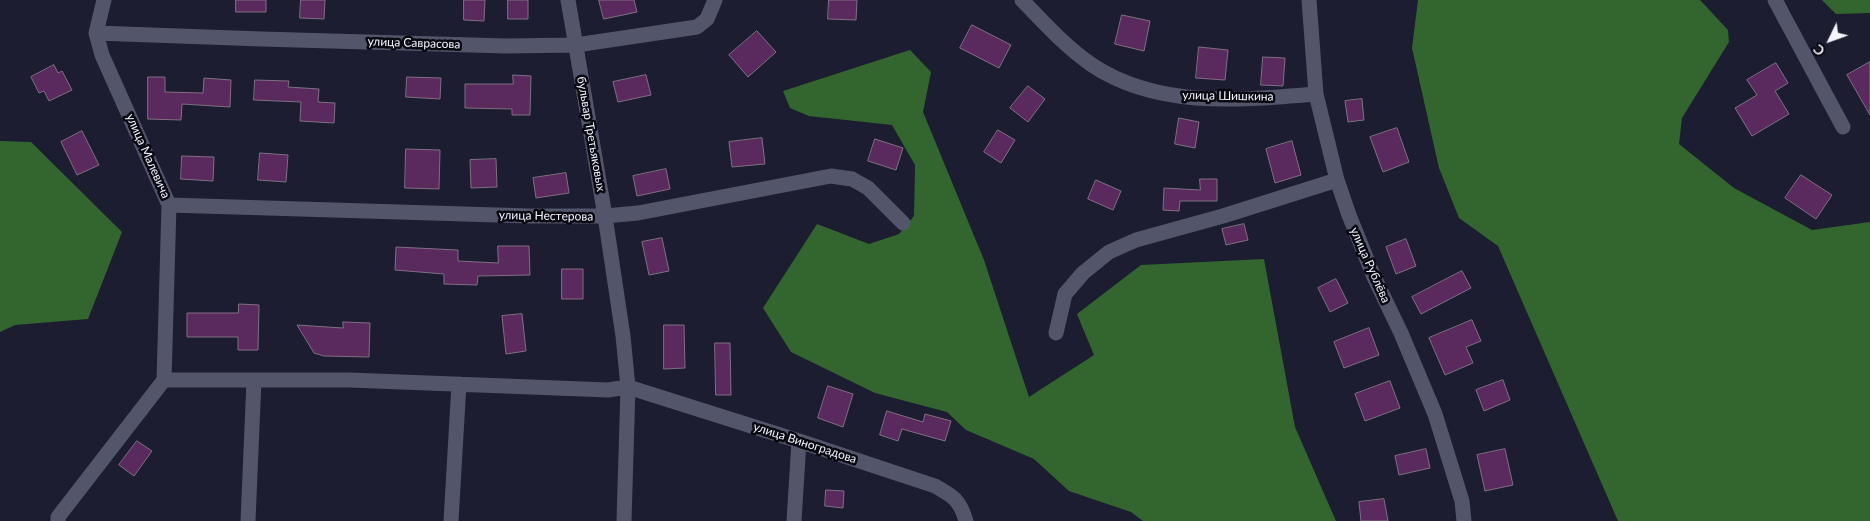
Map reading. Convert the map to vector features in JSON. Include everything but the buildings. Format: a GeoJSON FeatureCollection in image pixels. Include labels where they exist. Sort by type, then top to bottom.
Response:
{"type":"FeatureCollection","features":[{"type":"Feature","properties":{"kind":"street","name":"улица Малевича"},"geometry":{"type":"LineString","coordinates":[[104,0],[96,32],[102,55],[169,205],[164,380]]}},
{"type":"Feature","properties":{"kind":"street","name":"бульвар Третьяковых"},"geometry":{"type":"LineString","coordinates":[[568,0],[605,216],[623,336],[628,387],[624,521]]}},
{"type":"Feature","properties":{"kind":"street","name":"улица Саврасова"},"geometry":{"type":"LineString","coordinates":[[96,32],[438,44],[576,45],[697,27],[707,20],[715,0]]}},
{"type":"Feature","properties":{"kind":"street","name":"улица Шишкина"},"geometry":{"type":"LineString","coordinates":[[1022,0],[1059,38],[1093,65],[1126,83],[1158,92],[1194,98],[1259,98],[1316,94]]}},
{"type":"Feature","properties":{"kind":"street","name":"улица Рублёва"},"geometry":{"type":"LineString","coordinates":[[1309,0],[1316,94],[1337,180],[1374,276],[1436,414],[1462,501],[1464,521]]}},
{"type":"Feature","properties":{"kind":"street"},"geometry":{"type":"LineString","coordinates":[[1775,0],[1843,127]]}},
{"type":"Feature","properties":{"kind":"street","name":"улица Нестерова"},"geometry":{"type":"LineString","coordinates":[[169,205],[472,215],[605,216],[638,213],[831,176],[852,179],[868,188],[903,223]]}},
{"type":"Feature","properties":{"kind":"street"},"geometry":{"type":"LineString","coordinates":[[1056,333],[1065,294],[1083,273],[1109,252],[1136,240],[1222,216],[1337,180]]}},
{"type":"Feature","properties":{"kind":"street"},"geometry":{"type":"LineString","coordinates":[[58,521],[58,517],[164,380],[350,380],[608,390],[628,387]]}},
{"type":"Feature","properties":{"kind":"street"},"geometry":{"type":"LineString","coordinates":[[248,521],[254,380]]}},
{"type":"Feature","properties":{"kind":"street"},"geometry":{"type":"LineString","coordinates":[[452,521],[460,384]]}},
{"type":"Feature","properties":{"kind":"street","name":"улица Виноградова"},"geometry":{"type":"LineString","coordinates":[[628,387],[799,440],[935,486],[952,496],[962,507],[966,521]]}},
{"type":"Feature","properties":{"kind":"street"},"geometry":{"type":"LineString","coordinates":[[794,521],[799,440]]}},
{"type":"Feature","properties":{"kind":"green space"},"geometry":{"type":"Polygon","coordinates":[[[1418,0],[1700,0],[1728,30],[1729,42],[1682,118],[1679,144],[1734,188],[1812,230],[1870,222],[1870,521],[1618,521],[1498,246],[1459,218],[1439,168],[1412,48],[1418,0]]]}},
{"type":"Feature","properties":{"kind":"green space"},"geometry":{"type":"Polygon","coordinates":[[[1822,0],[1870,0],[1870,13],[1836,14],[1822,0]]]}},
{"type":"Feature","properties":{"kind":"green space"},"geometry":{"type":"Polygon","coordinates":[[[910,50],[931,72],[923,112],[984,260],[1029,397],[1094,355],[1077,314],[1141,265],[1264,259],[1295,427],[1336,521],[1143,521],[1131,512],[1069,491],[1034,459],[966,430],[947,412],[875,393],[791,352],[763,308],[817,224],[869,244],[899,234],[914,216],[915,165],[892,125],[809,116],[790,108],[783,91],[910,50]]]}},
{"type":"Feature","properties":{"kind":"green space"},"geometry":{"type":"Polygon","coordinates":[[[0,141],[31,142],[122,232],[88,319],[15,325],[0,332],[0,141]]]}}]}
